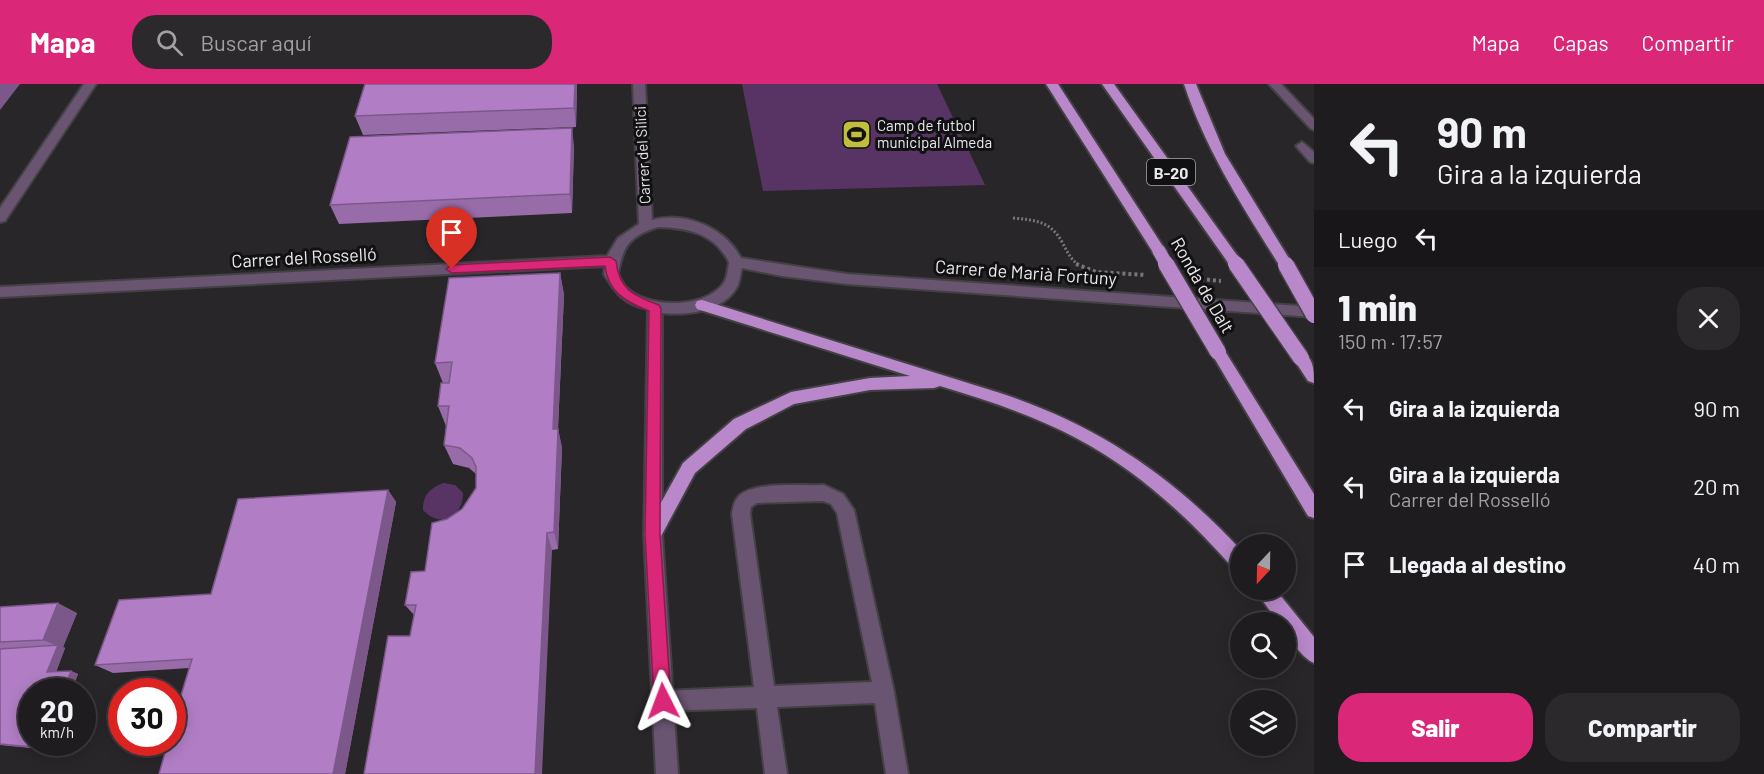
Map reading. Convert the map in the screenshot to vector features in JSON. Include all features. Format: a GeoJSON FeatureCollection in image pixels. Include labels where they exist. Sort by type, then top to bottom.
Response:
{"type":"FeatureCollection","features":[{"type":"Feature","properties":{"kind":"highway","name":"Ronda de Dalt"},"geometry":{"type":"LineString","coordinates":[[1052,84],[1159,251],[1314,510]]}},
{"type":"Feature","properties":{"kind":"highway","name":"Ronda de Dalt"},"geometry":{"type":"LineString","coordinates":[[1108,84],[1314,377]]}},
{"type":"Feature","properties":{"kind":"highway"},"geometry":{"type":"LineString","coordinates":[[1191,84],[1195,100],[1238,189],[1314,314]]}},
{"type":"Feature","properties":{"kind":"highway"},"geometry":{"type":"LineString","coordinates":[[702,305],[1015,404],[1083,434],[1158,484],[1197,515],[1230,551]]}},
{"type":"Feature","properties":{"kind":"highway"},"geometry":{"type":"LineString","coordinates":[[653,534],[688,468],[740,424],[791,398],[870,384],[947,382]]}},
{"type":"Feature","properties":{"kind":"highway"},"geometry":{"type":"LineString","coordinates":[[1273,600],[1314,653]]}},
{"type":"Feature","properties":{"kind":"street"},"geometry":{"type":"LineString","coordinates":[[0,218],[90,84]]}},
{"type":"Feature","properties":{"kind":"street","name":"Carrer del Silici"},"geometry":{"type":"LineString","coordinates":[[639,84],[646,226]]}},
{"type":"Feature","properties":{"kind":"street"},"geometry":{"type":"LineString","coordinates":[[1275,84],[1314,126]]}},
{"type":"Feature","properties":{"kind":"street"},"geometry":{"type":"LineString","coordinates":[[1302,146],[1314,159]]}},
{"type":"Feature","properties":{"kind":"street"},"geometry":{"type":"LineString","coordinates":[[679,223],[705,229],[721,238],[736,262],[734,278],[725,292],[702,305],[688,309],[655,309],[633,300],[619,288],[612,277],[610,261],[621,240],[646,226],[679,223]]}},
{"type":"Feature","properties":{"kind":"street","name":"Carrer del Rosselló"},"geometry":{"type":"LineString","coordinates":[[0,292],[610,261]]}},
{"type":"Feature","properties":{"kind":"street","name":"Carrer de Marià Fortuny"},"geometry":{"type":"LineString","coordinates":[[736,262],[782,271],[847,279],[1314,314]]}},
{"type":"Feature","properties":{"kind":"street"},"geometry":{"type":"LineString","coordinates":[[655,309],[653,534],[667,774]]}},
{"type":"Feature","properties":{"kind":"street"},"geometry":{"type":"LineString","coordinates":[[776,774],[741,514],[743,502],[754,495],[824,493],[837,499],[845,510],[884,692],[897,774]]}},
{"type":"Feature","properties":{"kind":"street"},"geometry":{"type":"LineString","coordinates":[[663,701],[884,692]]}},
{"type":"Feature","properties":{"kind":"shaded area","name":"Camp de futbol municipal Almeda"},"geometry":{"type":"Polygon","coordinates":[[[742,84],[937,84],[985,185],[763,191],[742,84]]]}},
{"type":"Feature","properties":{"kind":"shaded area"},"geometry":{"type":"Polygon","coordinates":[[[443,483],[455,485],[463,493],[459,509],[455,514],[443,520],[430,516],[423,510],[424,500],[428,493],[443,483]]]}},
{"type":"Feature","properties":{"kind":"building"},"geometry":{"type":"Polygon","coordinates":[[[365,84],[575,84],[574,108],[355,116],[365,84]]]}},
{"type":"Feature","properties":{"kind":"building"},"geometry":{"type":"Polygon","coordinates":[[[572,128],[570,194],[330,205],[350,137],[572,128]]]}},
{"type":"Feature","properties":{"kind":"building"},"geometry":{"type":"Polygon","coordinates":[[[560,273],[553,429],[558,429],[554,532],[547,533],[535,774],[364,774],[388,636],[410,636],[416,605],[405,605],[411,572],[425,571],[432,523],[447,519],[462,509],[476,488],[476,467],[472,458],[460,448],[444,445],[449,406],[438,406],[441,383],[449,383],[452,362],[435,363],[449,278],[560,273]]]}},
{"type":"Feature","properties":{"kind":"building"},"geometry":{"type":"Polygon","coordinates":[[[388,490],[333,774],[159,774],[164,756],[186,756],[186,679],[192,659],[95,665],[119,600],[211,594],[238,499],[388,490]]]}},
{"type":"Feature","properties":{"kind":"building"},"geometry":{"type":"Polygon","coordinates":[[[58,603],[43,640],[0,642],[0,607],[58,603]]]}},
{"type":"Feature","properties":{"kind":"building"},"geometry":{"type":"Polygon","coordinates":[[[58,645],[47,672],[71,671],[68,678],[18,678],[18,746],[0,744],[0,649],[58,645]]]}},
{"type":"Feature","properties":{"kind":"place","name":"Camp de futbol municipal Almeda"},"geometry":{"type":"Point","coordinates":[856,134]}},
{"type":"Feature","properties":{"kind":"route"},"geometry":{"type":"LineString","coordinates":[[452,269],[610,261],[612,277],[619,288],[633,300],[655,309],[653,534],[663,701]]}}]}
